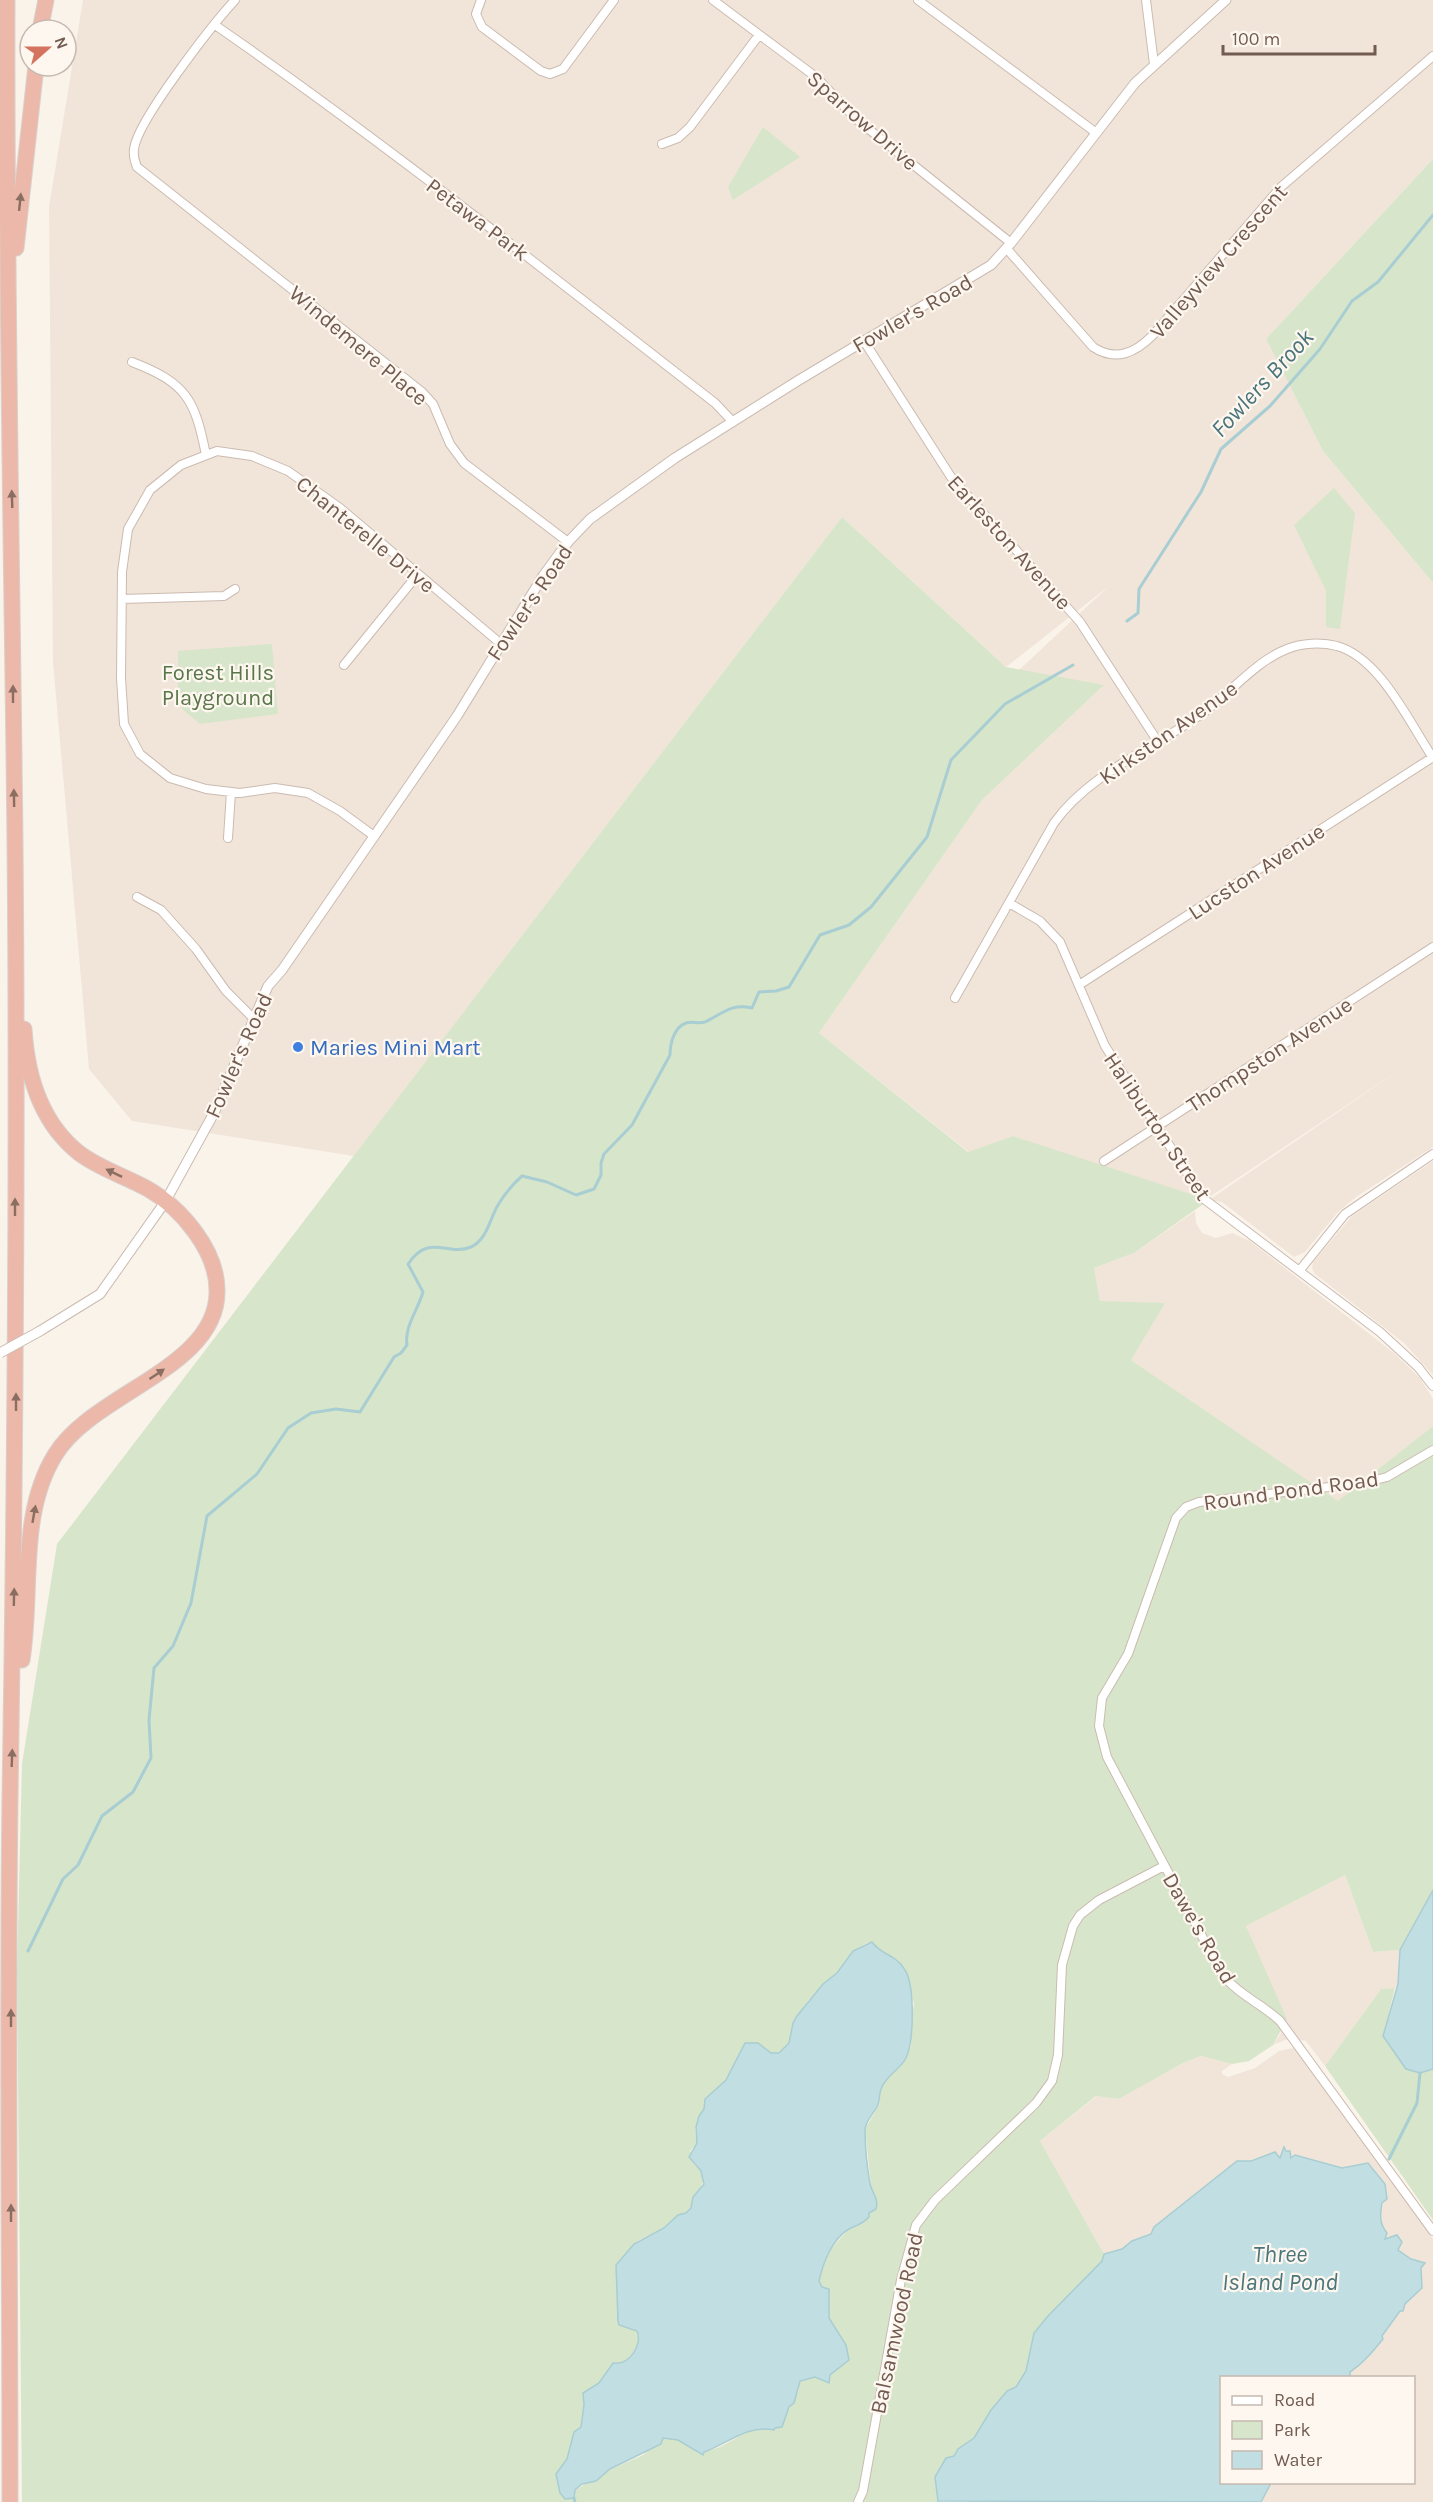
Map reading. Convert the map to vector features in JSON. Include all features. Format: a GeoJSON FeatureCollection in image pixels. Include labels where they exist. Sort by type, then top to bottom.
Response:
{"type":"FeatureCollection","features":[{"type":"Feature","properties":{"kind":"highway"},"geometry":{"type":"LineString","coordinates":[[7,0],[8,344],[13,530],[15,843],[16,1446],[10,2502]]}},
{"type":"Feature","properties":{"kind":"highway"},"geometry":{"type":"LineString","coordinates":[[42,18],[46,0]]}},
{"type":"Feature","properties":{"kind":"highway"},"geometry":{"type":"LineString","coordinates":[[8,344],[35,78]]}},
{"type":"Feature","properties":{"kind":"highway"},"geometry":{"type":"LineString","coordinates":[[13,1718],[23,1654],[32,1530],[44,1477],[55,1455],[81,1423],[154,1376],[192,1347],[207,1329],[218,1292],[216,1274],[208,1255],[196,1236],[165,1202],[149,1190],[79,1153],[50,1122],[39,1102],[26,1056],[15,843]]}},
{"type":"Feature","properties":{"kind":"street"},"geometry":{"type":"LineString","coordinates":[[215,25],[235,0]]}},
{"type":"Feature","properties":{"kind":"street"},"geometry":{"type":"LineString","coordinates":[[481,0],[476,14],[482,27],[541,71],[550,74],[563,69],[614,0]]}},
{"type":"Feature","properties":{"kind":"street","name":"Sparrow Drive"},"geometry":{"type":"LineString","coordinates":[[713,0],[816,77],[856,119],[1009,246]]}},
{"type":"Feature","properties":{"kind":"street"},"geometry":{"type":"LineString","coordinates":[[918,0],[1095,132]]}},
{"type":"Feature","properties":{"kind":"street"},"geometry":{"type":"LineString","coordinates":[[1146,0],[1154,64]]}},
{"type":"Feature","properties":{"kind":"street","name":"Fowler's Road"},"geometry":{"type":"LineString","coordinates":[[0,1353],[100,1294],[165,1202],[214,1113],[268,986],[457,716],[500,643],[568,542],[590,519],[633,487],[864,341],[978,274],[1009,246],[1095,132],[1154,64],[1226,0]]}},
{"type":"Feature","properties":{"kind":"street","name":"Windemere Place"},"geometry":{"type":"LineString","coordinates":[[215,25],[150,115],[135,142],[134,161],[140,172],[422,392],[438,412],[450,444],[464,463],[568,542]]}},
{"type":"Feature","properties":{"kind":"street","name":"Petawa Park"},"geometry":{"type":"LineString","coordinates":[[215,25],[321,99],[527,255],[715,403],[733,422]]}},
{"type":"Feature","properties":{"kind":"street"},"geometry":{"type":"LineString","coordinates":[[662,144],[678,138],[690,128],[759,35]]}},
{"type":"Feature","properties":{"kind":"street","name":"Valleyview Crescent"},"geometry":{"type":"LineString","coordinates":[[1009,246],[1093,347],[1113,355],[1132,352],[1153,335],[1281,188],[1433,56]]}},
{"type":"Feature","properties":{"kind":"street","name":"Earleston Avenue"},"geometry":{"type":"LineString","coordinates":[[864,341],[951,477],[1071,609],[1158,742]]}},
{"type":"Feature","properties":{"kind":"street"},"geometry":{"type":"LineString","coordinates":[[132,362],[154,370],[191,400],[206,455]]}},
{"type":"Feature","properties":{"kind":"street","name":"Chanterelle Drive"},"geometry":{"type":"LineString","coordinates":[[374,836],[340,811],[308,793],[275,788],[231,792],[206,789],[170,778],[140,754],[124,724],[121,678],[122,572],[129,529],[150,490],[181,465],[218,451],[252,456],[288,471],[340,508],[500,643]]}},
{"type":"Feature","properties":{"kind":"street"},"geometry":{"type":"LineString","coordinates":[[344,665],[418,574]]}},
{"type":"Feature","properties":{"kind":"street"},"geometry":{"type":"LineString","coordinates":[[122,599],[224,596],[235,589]]}},
{"type":"Feature","properties":{"kind":"street","name":"Kirkston Avenue"},"geometry":{"type":"LineString","coordinates":[[955,998],[1054,823],[1072,801],[1200,716],[1272,656],[1288,648],[1320,643],[1336,646],[1365,660],[1387,687],[1433,757]]}},
{"type":"Feature","properties":{"kind":"street","name":"Lucston Avenue"},"geometry":{"type":"LineString","coordinates":[[1079,986],[1433,757]]}},
{"type":"Feature","properties":{"kind":"street"},"geometry":{"type":"LineString","coordinates":[[228,838],[231,792]]}},
{"type":"Feature","properties":{"kind":"street"},"geometry":{"type":"LineString","coordinates":[[137,897],[162,910],[196,949],[226,991],[253,1018]]}},
{"type":"Feature","properties":{"kind":"street","name":"Haliburton Street"},"geometry":{"type":"LineString","coordinates":[[1009,903],[1040,921],[1054,934],[1105,1046],[1204,1200],[1300,1270],[1401,1350],[1433,1386]]}},
{"type":"Feature","properties":{"kind":"street","name":"Thompston Avenue"},"geometry":{"type":"LineString","coordinates":[[1104,1161],[1433,947]]}},
{"type":"Feature","properties":{"kind":"street"},"geometry":{"type":"LineString","coordinates":[[1300,1270],[1345,1214],[1433,1154]]}},
{"type":"Feature","properties":{"kind":"street","name":"Round Pond Road"},"geometry":{"type":"LineString","coordinates":[[1099,1712],[1108,1686],[1131,1645],[1176,1518],[1186,1507],[1216,1499],[1364,1483],[1387,1477],[1433,1450]]}},
{"type":"Feature","properties":{"kind":"street","name":"Dawe's Road"},"geometry":{"type":"LineString","coordinates":[[1099,1712],[1101,1742],[1107,1757],[1229,1984],[1280,2021],[1433,2231]]}},
{"type":"Feature","properties":{"kind":"street","name":"Balsamwood Road"},"geometry":{"type":"LineString","coordinates":[[858,2502],[863,2491],[908,2247],[916,2225],[935,2200],[1036,2103],[1052,2081],[1059,2055],[1062,1965],[1072,1926],[1080,1915],[1099,1900],[1164,1866]]}},
{"type":"Feature","properties":{"kind":"shaded area"},"geometry":{"type":"Polygon","coordinates":[[[83,0],[1433,0],[1433,159],[1266,339],[1323,451],[1433,583],[1433,1147],[1356,1197],[1338,1212],[1305,1252],[1294,1257],[1222,1202],[1209,1200],[1404,1067],[1202,1202],[1013,1136],[969,1152],[819,1033],[982,800],[1103,686],[1019,670],[1109,586],[1006,667],[842,517],[354,1156],[132,1121],[89,1069],[53,662],[49,207],[70,78],[78,78],[78,30],[83,0]]]}},
{"type":"Feature","properties":{"kind":"shaded area"},"geometry":{"type":"Polygon","coordinates":[[[1433,1161],[1433,1375],[1404,1343],[1315,1274],[1312,1269],[1313,1262],[1352,1216],[1433,1161]]]}},
{"type":"Feature","properties":{"kind":"shaded area"},"geometry":{"type":"Polygon","coordinates":[[[1195,1211],[1196,1223],[1202,1233],[1216,1238],[1232,1233],[1250,1241],[1394,1353],[1420,1378],[1433,1399],[1433,1426],[1338,1502],[1131,1360],[1100,1302],[1094,1268],[1134,1253],[1195,1211]]]}},
{"type":"Feature","properties":{"kind":"shaded area"},"geometry":{"type":"Polygon","coordinates":[[[1345,1875],[1373,1952],[1400,1950],[1398,1984],[1395,1988],[1381,1989],[1325,2066],[1306,2041],[1290,2038],[1273,2045],[1281,2033],[1246,1926],[1345,1875]]]}},
{"type":"Feature","properties":{"kind":"shaded area"},"geometry":{"type":"Polygon","coordinates":[[[1293,2048],[1305,2055],[1433,2239],[1433,2502],[1261,2502],[1270,2484],[1415,2484],[1415,2376],[1350,2376],[1350,2372],[1368,2358],[1405,2304],[1422,2288],[1421,2267],[1424,2263],[1411,2259],[1385,2239],[1380,2214],[1386,2194],[1375,2170],[1368,2163],[1342,2168],[1296,2155],[1291,2159],[1283,2154],[1280,2158],[1275,2152],[1234,2165],[1155,2227],[1151,2234],[1132,2241],[1122,2249],[1104,2254],[1040,2141],[1097,2096],[1119,2099],[1183,2063],[1201,2056],[1232,2064],[1222,2071],[1222,2074],[1228,2077],[1255,2068],[1279,2051],[1293,2048]]]}},
{"type":"Feature","properties":{"kind":"green space"},"geometry":{"type":"Polygon","coordinates":[[[763,127],[800,157],[733,200],[728,187],[763,127]]]}},
{"type":"Feature","properties":{"kind":"green space"},"geometry":{"type":"Polygon","coordinates":[[[1433,159],[1433,583],[1323,451],[1266,339],[1433,159]]]}},
{"type":"Feature","properties":{"kind":"green space"},"geometry":{"type":"Polygon","coordinates":[[[1334,488],[1355,513],[1340,629],[1326,627],[1326,591],[1294,525],[1334,488]]]}},
{"type":"Feature","properties":{"kind":"green space"},"geometry":{"type":"Polygon","coordinates":[[[842,517],[1006,667],[1104,685],[982,800],[819,1033],[968,1152],[1013,1136],[1209,1200],[1134,1253],[1094,1268],[1100,1301],[1165,1303],[1131,1360],[1338,1501],[1433,1426],[1433,1890],[1400,1950],[1373,1952],[1345,1875],[1246,1926],[1287,2019],[1273,2045],[1249,2061],[1232,2064],[1201,2056],[1183,2063],[1119,2099],[1096,2096],[1040,2141],[1104,2254],[1102,2261],[1073,2291],[1030,2349],[1026,2371],[1016,2388],[991,2409],[974,2438],[958,2449],[954,2456],[946,2458],[935,2477],[939,2502],[22,2502],[17,1972],[22,1764],[57,1544],[842,517]],[[867,1943],[853,1951],[837,1973],[823,1984],[808,2001],[793,2023],[789,2043],[779,2053],[771,2053],[761,2047],[739,2055],[726,2080],[705,2099],[704,2109],[695,2129],[697,2143],[690,2151],[694,2164],[701,2171],[704,2180],[691,2208],[686,2213],[678,2215],[664,2228],[639,2240],[616,2265],[619,2325],[637,2331],[639,2344],[629,2361],[613,2364],[599,2383],[585,2392],[581,2427],[574,2432],[567,2459],[559,2470],[560,2493],[565,2499],[592,2480],[661,2444],[663,2438],[678,2440],[703,2455],[704,2452],[720,2447],[747,2432],[780,2426],[798,2392],[800,2381],[814,2377],[829,2383],[830,2375],[845,2363],[846,2350],[829,2318],[827,2292],[819,2282],[831,2251],[851,2228],[869,2213],[871,2186],[865,2129],[879,2105],[880,2089],[885,2080],[901,2066],[911,2046],[910,2025],[914,2004],[905,1970],[898,1960],[867,1943]]]}},
{"type":"Feature","properties":{"kind":"green space","name":"Forest Hills Playground"},"geometry":{"type":"Polygon","coordinates":[[[272,644],[278,714],[200,724],[182,709],[178,687],[178,651],[272,644]]]}},
{"type":"Feature","properties":{"kind":"green space"},"geometry":{"type":"Polygon","coordinates":[[[1395,1988],[1384,2032],[1385,2041],[1389,2042],[1398,2058],[1420,2073],[1433,2069],[1433,2220],[1325,2066],[1381,1989],[1395,1988]]]}},
{"type":"Feature","properties":{"kind":"water"},"geometry":{"type":"Polygon","coordinates":[[[1433,1890],[1433,2069],[1420,2073],[1406,2069],[1383,2036],[1398,1984],[1400,1950],[1433,1890]]]}},
{"type":"Feature","properties":{"kind":"water"},"geometry":{"type":"Polygon","coordinates":[[[872,1942],[898,1961],[905,1970],[912,2000],[912,2027],[906,2058],[883,2084],[877,2107],[865,2127],[868,2170],[870,2184],[877,2202],[876,2209],[869,2213],[869,2217],[864,2221],[843,2233],[833,2245],[819,2281],[822,2287],[829,2289],[829,2318],[846,2345],[849,2360],[830,2375],[829,2383],[815,2377],[800,2381],[794,2403],[789,2407],[782,2427],[774,2430],[746,2432],[704,2452],[703,2455],[678,2440],[663,2438],[661,2444],[610,2469],[596,2481],[582,2484],[575,2490],[574,2498],[565,2499],[560,2493],[556,2474],[567,2459],[574,2432],[581,2427],[583,2393],[599,2383],[613,2363],[629,2358],[638,2342],[637,2331],[619,2325],[616,2265],[634,2244],[664,2228],[678,2215],[686,2213],[691,2208],[693,2197],[704,2184],[701,2171],[689,2157],[697,2143],[696,2127],[704,2109],[705,2099],[726,2080],[745,2043],[758,2043],[771,2053],[779,2053],[789,2043],[793,2023],[797,2016],[823,1984],[837,1973],[853,1951],[872,1942]]]}},
{"type":"Feature","properties":{"kind":"water","name":"Three Island Pond"},"geometry":{"type":"Polygon","coordinates":[[[1284,2147],[1286,2151],[1290,2151],[1291,2158],[1295,2155],[1342,2168],[1368,2163],[1385,2184],[1387,2199],[1382,2203],[1381,2222],[1387,2233],[1385,2239],[1397,2235],[1402,2242],[1398,2250],[1411,2259],[1425,2263],[1421,2268],[1422,2288],[1405,2304],[1403,2311],[1400,2311],[1382,2336],[1383,2339],[1364,2361],[1350,2372],[1350,2376],[1220,2376],[1220,2484],[1270,2484],[1261,2502],[938,2501],[935,2477],[946,2458],[954,2456],[958,2449],[974,2438],[991,2410],[1007,2391],[1016,2387],[1026,2371],[1034,2333],[1102,2261],[1104,2254],[1122,2249],[1132,2241],[1151,2234],[1154,2227],[1237,2161],[1251,2161],[1275,2152],[1280,2158],[1284,2147]]]}},
{"type":"Feature","properties":{"kind":"waterway","name":"Fowlers Brook"},"geometry":{"type":"LineString","coordinates":[[1127,621],[1138,613],[1139,589],[1201,492],[1221,449],[1270,406],[1320,349],[1352,301],[1378,282],[1433,215]]}},
{"type":"Feature","properties":{"kind":"waterway","name":"Fowlers Brook"},"geometry":{"type":"LineString","coordinates":[[28,1951],[63,1879],[78,1865],[102,1816],[133,1792],[151,1758],[149,1720],[154,1668],[173,1646],[191,1603],[207,1516],[257,1474],[288,1428],[311,1413],[336,1409],[360,1412],[394,1357],[401,1353],[407,1345],[409,1325],[423,1292],[408,1264],[416,1254],[431,1247],[462,1249],[476,1244],[484,1234],[500,1201],[522,1176],[547,1182],[576,1195],[594,1189],[601,1175],[604,1154],[632,1125],[670,1055],[672,1041],[678,1028],[688,1022],[705,1022],[732,1008],[752,1008],[759,992],[776,991],[789,987],[820,935],[849,925],[871,907],[927,837],[951,760],[1005,704],[1073,665]]}},
{"type":"Feature","properties":{"kind":"waterway"},"geometry":{"type":"LineString","coordinates":[[1389,2159],[1417,2103],[1420,2073]]}},
{"type":"Feature","properties":{"kind":"waterway"},"geometry":{"type":"LineString","coordinates":[[574,2498],[575,2502]]}},
{"type":"Feature","properties":{"kind":"place","name":"Maries Mini Mart"},"geometry":{"type":"Point","coordinates":[298,1047]}}]}
